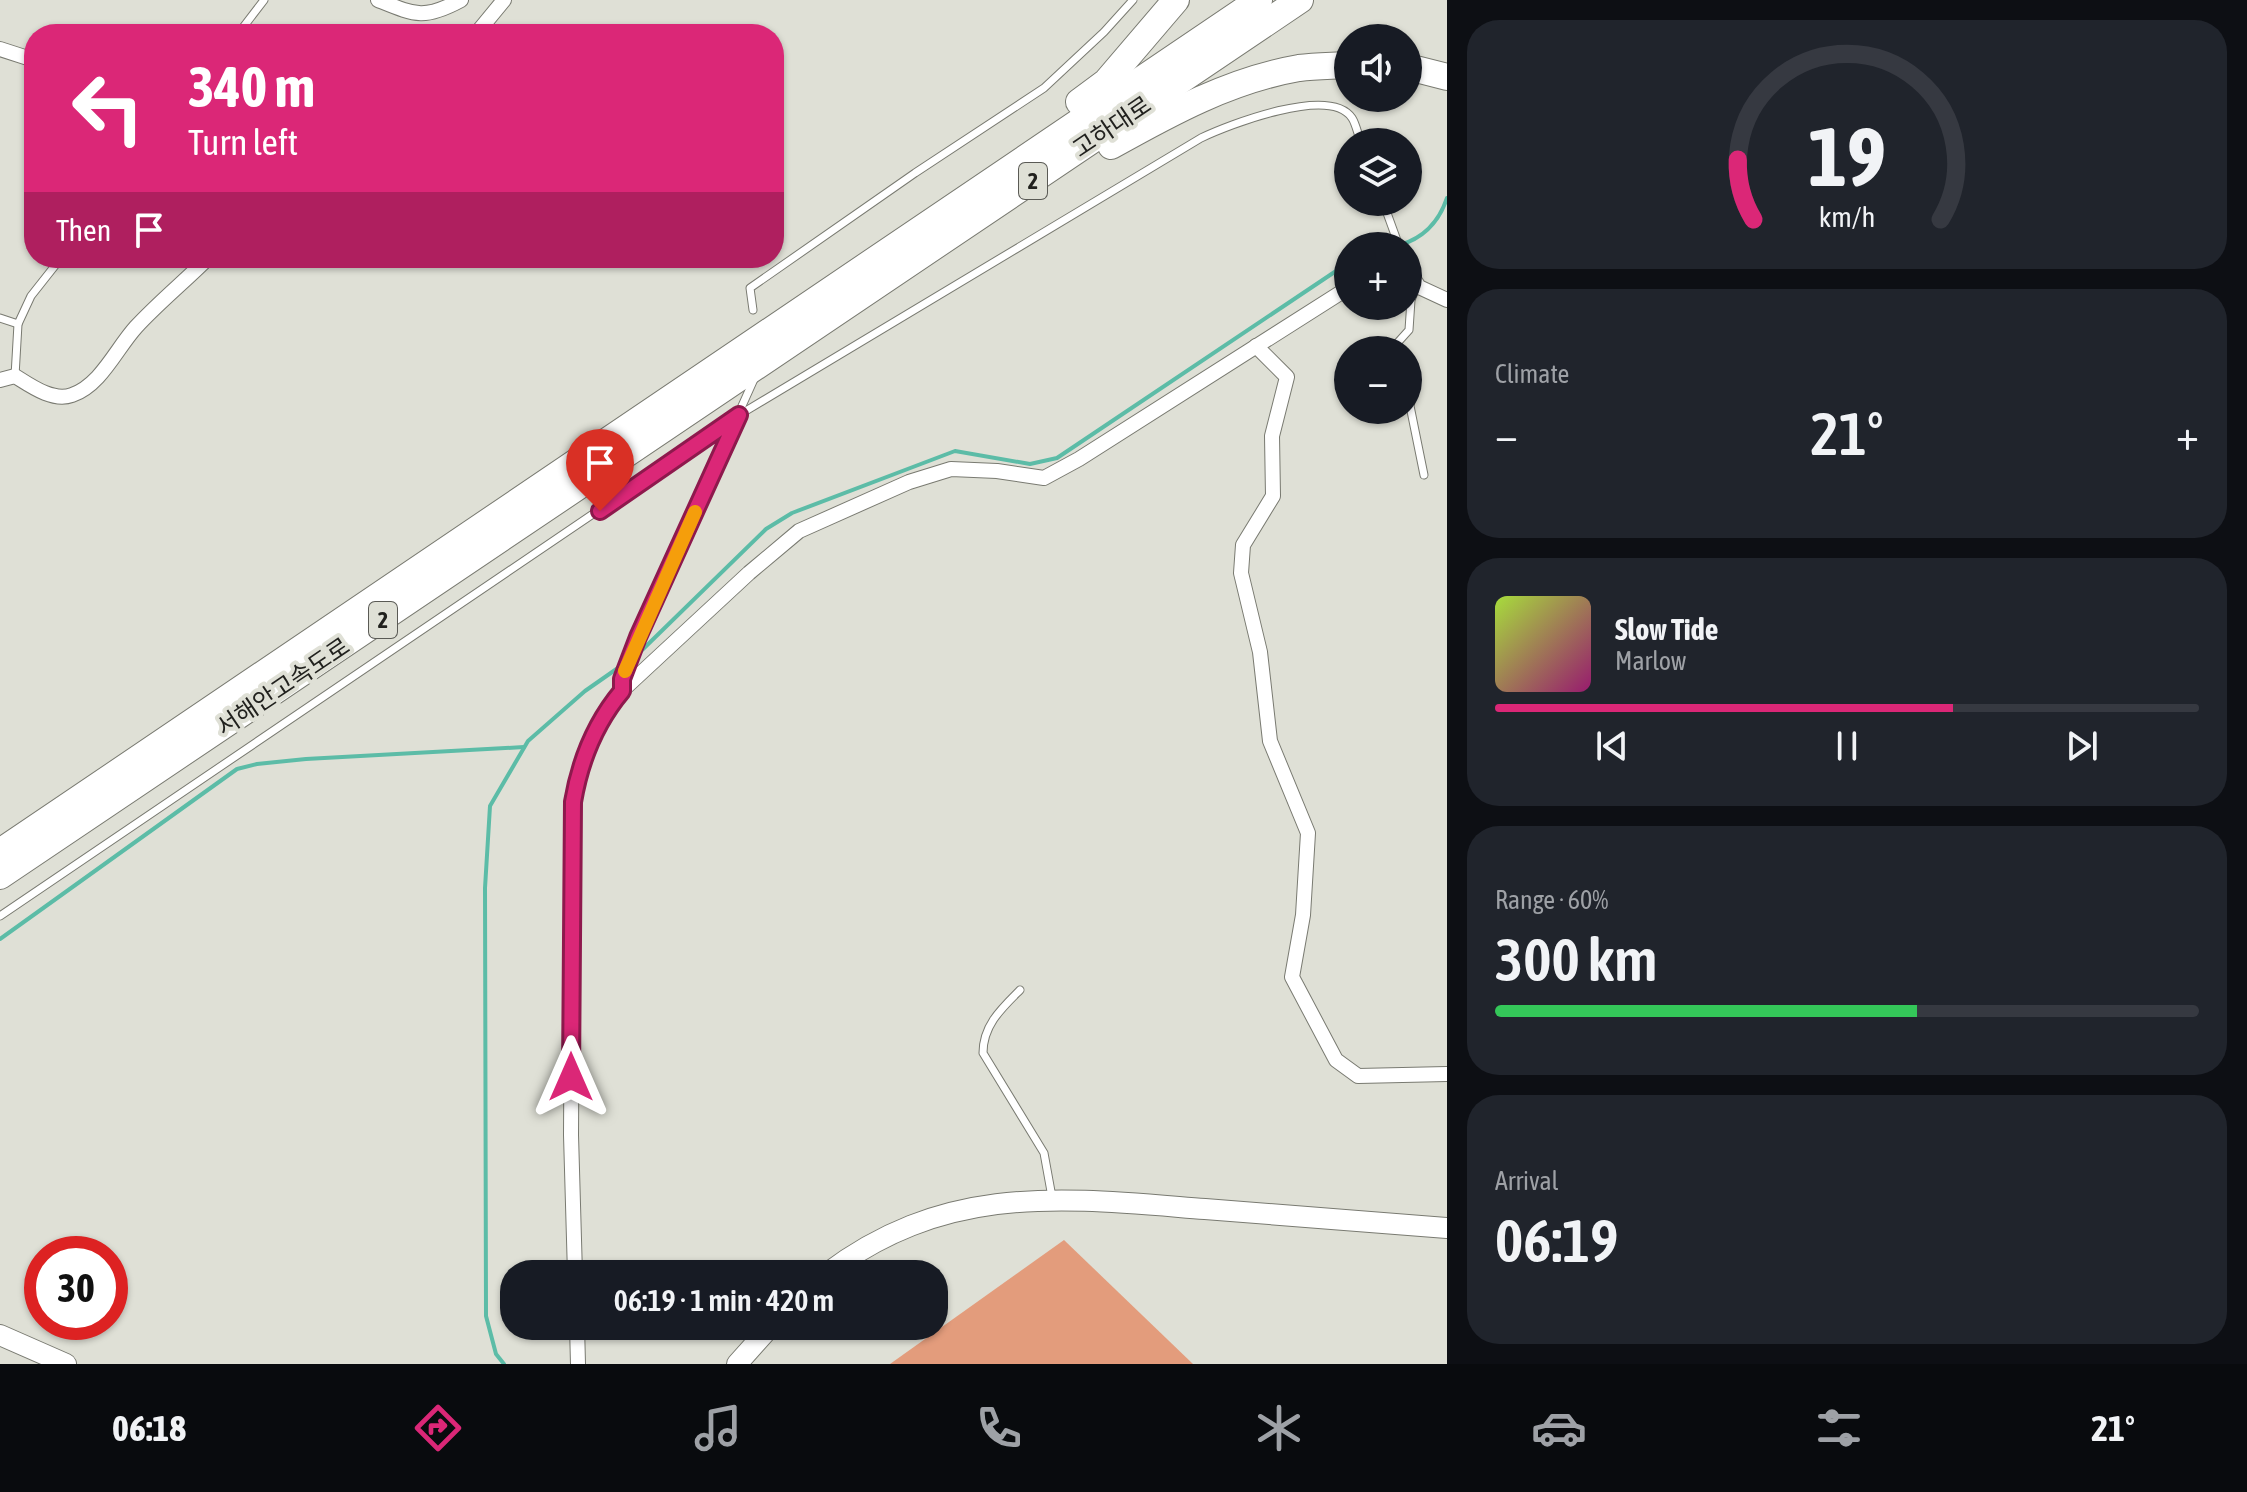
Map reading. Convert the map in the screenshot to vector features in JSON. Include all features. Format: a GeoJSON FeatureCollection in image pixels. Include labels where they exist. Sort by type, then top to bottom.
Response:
{"type":"FeatureCollection","features":[{"type":"Feature","properties":{"kind":"highway"},"geometry":{"type":"LineString","coordinates":[[758,359],[1106,82],[1176,0]]}},
{"type":"Feature","properties":{"kind":"highway","name":"고하대로"},"geometry":{"type":"LineString","coordinates":[[758,359],[1259,0]]}},
{"type":"Feature","properties":{"kind":"highway","name":"고하대로"},"geometry":{"type":"LineString","coordinates":[[758,359],[1300,0]]}},
{"type":"Feature","properties":{"kind":"highway"},"geometry":{"type":"LineString","coordinates":[[758,359],[1078,164],[1177,110],[1236,84],[1299,68],[1334,66]]}},
{"type":"Feature","properties":{"kind":"highway"},"geometry":{"type":"LineString","coordinates":[[1422,71],[1447,77]]}},
{"type":"Feature","properties":{"kind":"highway","name":"서해안고속도로"},"geometry":{"type":"LineString","coordinates":[[0,852],[758,359]]}},
{"type":"Feature","properties":{"kind":"highway","name":"서해안고속도로"},"geometry":{"type":"LineString","coordinates":[[0,876],[758,359]]}},
{"type":"Feature","properties":{"kind":"main road"},"geometry":{"type":"LineString","coordinates":[[844,1260],[855,1252],[924,1221],[996,1203],[1052,1199],[1447,1228]]}},
{"type":"Feature","properties":{"kind":"main road"},"geometry":{"type":"LineString","coordinates":[[0,1335],[66,1364]]}},
{"type":"Feature","properties":{"kind":"main road"},"geometry":{"type":"LineString","coordinates":[[737,1364],[758,1340]]}},
{"type":"Feature","properties":{"kind":"street"},"geometry":{"type":"LineString","coordinates":[[378,0],[421,15],[435,13],[461,0]]}},
{"type":"Feature","properties":{"kind":"street"},"geometry":{"type":"LineString","coordinates":[[484,24],[504,0]]}},
{"type":"Feature","properties":{"kind":"street"},"geometry":{"type":"LineString","coordinates":[[0,49],[24,57]]}},
{"type":"Feature","properties":{"kind":"street"},"geometry":{"type":"LineString","coordinates":[[7,378],[62,397],[82,390],[92,383],[135,327],[197,268]]}},
{"type":"Feature","properties":{"kind":"street"},"geometry":{"type":"LineString","coordinates":[[1422,288],[1447,300]]}},
{"type":"Feature","properties":{"kind":"street"},"geometry":{"type":"LineString","coordinates":[[575,1260],[571,1135],[573,802],[583,763],[608,707],[749,573],[799,531],[909,482],[951,469],[997,471],[1044,478],[1079,459],[1334,297]]}},
{"type":"Feature","properties":{"kind":"street"},"geometry":{"type":"LineString","coordinates":[[1256,346],[1287,377],[1272,436],[1273,496],[1248,536],[1241,559],[1241,573],[1260,652],[1270,741],[1308,833],[1303,915],[1292,977],[1322,1037],[1336,1060],[1347,1070],[1358,1076],[1447,1074]]}},
{"type":"Feature","properties":{"kind":"street"},"geometry":{"type":"LineString","coordinates":[[577,1340],[578,1364]]}},
{"type":"Feature","properties":{"kind":"lane"},"geometry":{"type":"LineString","coordinates":[[246,24],[264,0]]}},
{"type":"Feature","properties":{"kind":"lane"},"geometry":{"type":"LineString","coordinates":[[784,264],[1044,88],[1095,41],[1133,0]]}},
{"type":"Feature","properties":{"kind":"lane"},"geometry":{"type":"LineString","coordinates":[[0,916],[739,415],[1201,138],[1251,117],[1307,107],[1340,109],[1352,116],[1356,128]]}},
{"type":"Feature","properties":{"kind":"lane"},"geometry":{"type":"LineString","coordinates":[[7,378],[18,324],[31,296],[53,268]]}},
{"type":"Feature","properties":{"kind":"lane"},"geometry":{"type":"LineString","coordinates":[[753,310],[750,288],[779,268]]}},
{"type":"Feature","properties":{"kind":"lane"},"geometry":{"type":"LineString","coordinates":[[0,318],[18,324]]}},
{"type":"Feature","properties":{"kind":"lane"},"geometry":{"type":"LineString","coordinates":[[622,691],[622,679],[638,637],[739,415],[758,359]]}},
{"type":"Feature","properties":{"kind":"lane"},"geometry":{"type":"LineString","coordinates":[[1414,424],[1424,475]]}},
{"type":"Feature","properties":{"kind":"lane"},"geometry":{"type":"LineString","coordinates":[[1020,990],[995,1017],[984,1038],[983,1053],[1044,1153],[1052,1199]]}},
{"type":"Feature","properties":{"kind":"shaded area"},"geometry":{"type":"Polygon","coordinates":[[[1064,1240],[1193,1364],[890,1364],[924,1340],[948,1340],[948,1323],[1064,1240]]]}},
{"type":"Feature","properties":{"kind":"waterway"},"geometry":{"type":"LineString","coordinates":[[1422,234],[1440,214],[1447,198]]}},
{"type":"Feature","properties":{"kind":"waterway"},"geometry":{"type":"LineString","coordinates":[[504,1364],[496,1354],[486,1316],[485,888],[490,806],[528,741],[585,691],[638,654],[766,529],[792,513],[955,451],[1030,464],[1057,458],[1334,272]]}},
{"type":"Feature","properties":{"kind":"waterway"},"geometry":{"type":"LineString","coordinates":[[0,939],[237,769],[306,759],[524,747]]}},
{"type":"Feature","properties":{"kind":"slow traffic"},"geometry":{"type":"LineString","coordinates":[[625,671],[695,512]]}},
{"type":"Feature","properties":{"kind":"route"},"geometry":{"type":"LineString","coordinates":[[571,1077],[573,802],[576,786],[596,729],[608,707],[622,691],[622,679],[638,637],[739,415],[600,511]]}}]}
